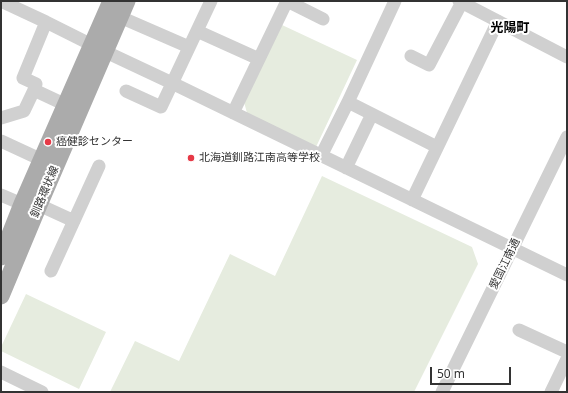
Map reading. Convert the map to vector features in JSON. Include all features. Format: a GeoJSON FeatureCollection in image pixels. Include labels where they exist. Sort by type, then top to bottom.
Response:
{"type":"FeatureCollection","features":[{"type":"Feature","properties":{"kind":"main road","name":"釧路環状線"},"geometry":{"type":"LineString","coordinates":[[1,296],[39,205],[99,49],[111,1]]}},
{"type":"Feature","properties":{"kind":"main road","name":"釧路環状線"},"geometry":{"type":"LineString","coordinates":[[2,253],[66,105],[120,17],[128,1]]}},
{"type":"Feature","properties":{"kind":"street"},"geometry":{"type":"LineString","coordinates":[[1,1],[15,4],[46,22],[99,49],[567,275]]}},
{"type":"Feature","properties":{"kind":"street"},"geometry":{"type":"LineString","coordinates":[[126,91],[161,107],[211,1]]}},
{"type":"Feature","properties":{"kind":"street"},"geometry":{"type":"LineString","coordinates":[[233,113],[287,1],[323,19]]}},
{"type":"Feature","properties":{"kind":"street"},"geometry":{"type":"LineString","coordinates":[[321,156],[395,1]]}},
{"type":"Feature","properties":{"kind":"street"},"geometry":{"type":"LineString","coordinates":[[411,56],[429,65],[464,2],[567,57]]}},
{"type":"Feature","properties":{"kind":"street"},"geometry":{"type":"LineString","coordinates":[[120,17],[189,47]]}},
{"type":"Feature","properties":{"kind":"street"},"geometry":{"type":"LineString","coordinates":[[412,200],[498,21]]}},
{"type":"Feature","properties":{"kind":"street"},"geometry":{"type":"LineString","coordinates":[[1,118],[24,111],[34,90],[36,84],[23,78],[46,22]]}},
{"type":"Feature","properties":{"kind":"street"},"geometry":{"type":"LineString","coordinates":[[196,31],[259,59]]}},
{"type":"Feature","properties":{"kind":"street"},"geometry":{"type":"LineString","coordinates":[[34,90],[66,105]]}},
{"type":"Feature","properties":{"kind":"street"},"geometry":{"type":"LineString","coordinates":[[348,102],[437,146]]}},
{"type":"Feature","properties":{"kind":"street"},"geometry":{"type":"LineString","coordinates":[[346,168],[372,114]]}},
{"type":"Feature","properties":{"kind":"street","name":"愛国江南通"},"geometry":{"type":"LineString","coordinates":[[442,392],[567,137]]}},
{"type":"Feature","properties":{"kind":"street"},"geometry":{"type":"LineString","coordinates":[[1,141],[42,160]]}},
{"type":"Feature","properties":{"kind":"street"},"geometry":{"type":"LineString","coordinates":[[51,271],[99,166]]}},
{"type":"Feature","properties":{"kind":"street"},"geometry":{"type":"LineString","coordinates":[[1,195],[22,204]]}},
{"type":"Feature","properties":{"kind":"street"},"geometry":{"type":"LineString","coordinates":[[39,205],[74,221]]}},
{"type":"Feature","properties":{"kind":"street"},"geometry":{"type":"LineString","coordinates":[[519,330],[567,352]]}},
{"type":"Feature","properties":{"kind":"street"},"geometry":{"type":"LineString","coordinates":[[551,392],[567,359]]}},
{"type":"Feature","properties":{"kind":"street"},"geometry":{"type":"LineString","coordinates":[[1,372],[42,392]]}},
{"type":"Feature","properties":{"kind":"shaded area"},"geometry":{"type":"Polygon","coordinates":[[[282,25],[357,60],[316,147],[247,113],[244,102],[282,25]]]}},
{"type":"Feature","properties":{"kind":"shaded area"},"geometry":{"type":"Polygon","coordinates":[[[322,176],[472,247],[478,264],[414,392],[110,392],[135,341],[179,361],[230,254],[275,276],[322,176]]]}},
{"type":"Feature","properties":{"kind":"shaded area"},"geometry":{"type":"Polygon","coordinates":[[[26,294],[106,332],[79,389],[1,351],[1,347],[26,294]]]}},
{"type":"Feature","properties":{"kind":"place","name":"癌健診センター"},"geometry":{"type":"Point","coordinates":[48,142]}},
{"type":"Feature","properties":{"kind":"place","name":"北海道釧路江南高等学校"},"geometry":{"type":"Point","coordinates":[191,158]}},
{"type":"Feature","properties":{"kind":"district","name":"光陽町"},"geometry":{"type":"Point","coordinates":[510,28]}}]}
